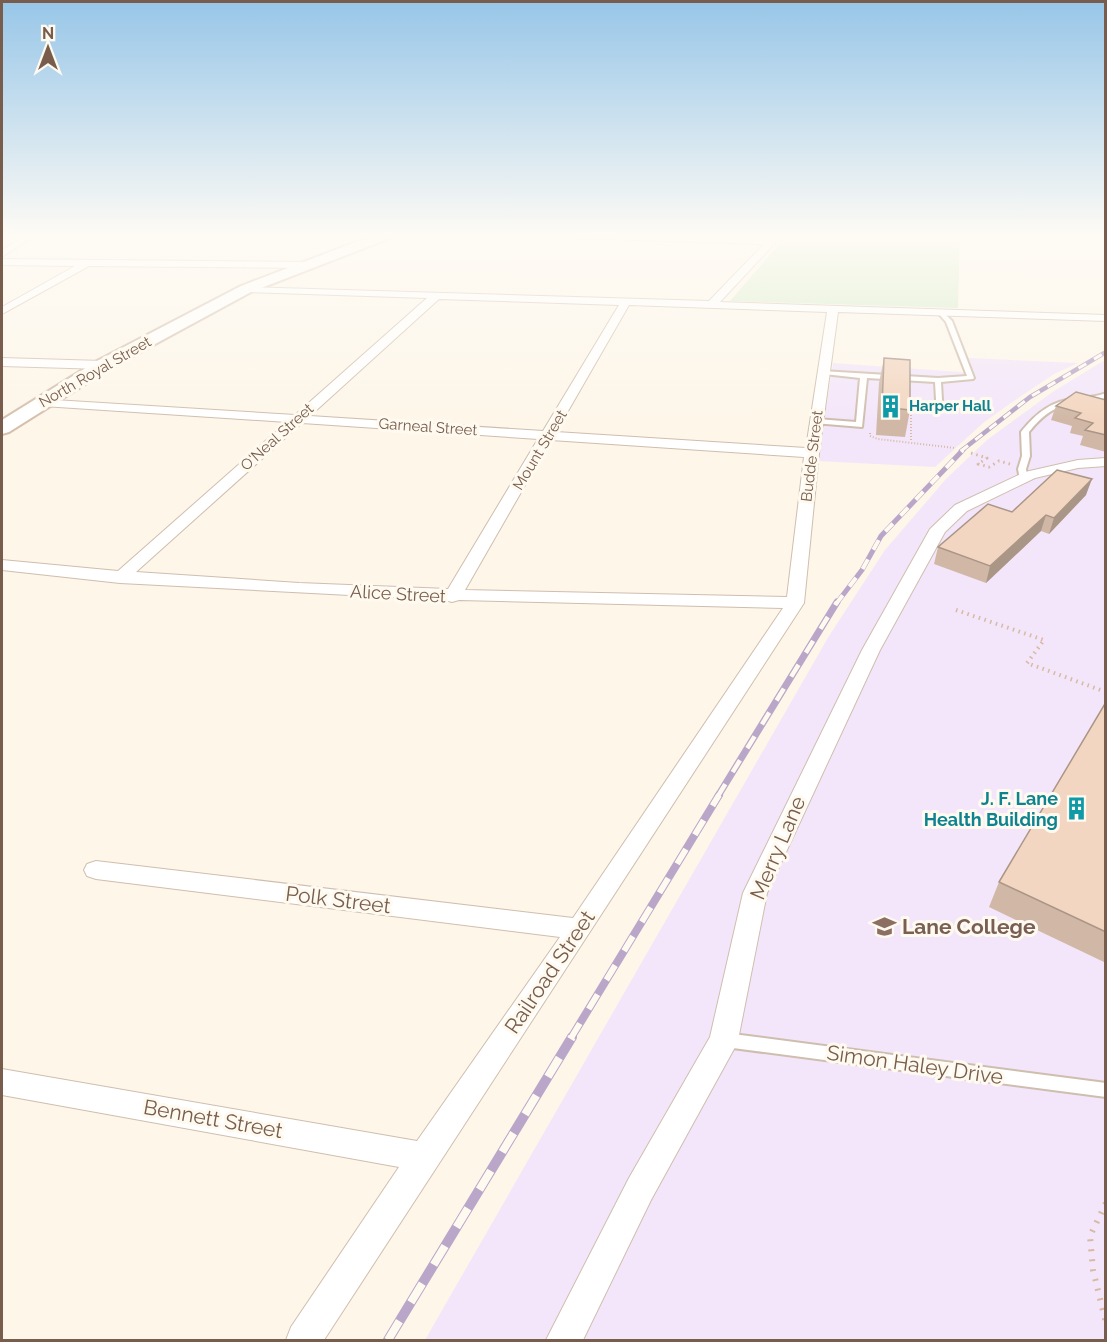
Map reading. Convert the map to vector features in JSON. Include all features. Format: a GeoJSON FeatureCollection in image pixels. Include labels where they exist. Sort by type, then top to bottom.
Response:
{"type":"FeatureCollection","features":[{"type":"Feature","properties":{"kind":"main road","name":"North Royal Street"},"geometry":{"type":"LineString","coordinates":[[2,428],[103,365],[232,297]]}},
{"type":"Feature","properties":{"kind":"street"},"geometry":{"type":"LineString","coordinates":[[2,311],[27,297]]}},
{"type":"Feature","properties":{"kind":"street"},"geometry":{"type":"LineString","coordinates":[[426,297],[1106,318]]}},
{"type":"Feature","properties":{"kind":"street","name":"O'Neal Street"},"geometry":{"type":"LineString","coordinates":[[120,578],[435,297]]}},
{"type":"Feature","properties":{"kind":"street"},"geometry":{"type":"LineString","coordinates":[[711,305],[719,297]]}},
{"type":"Feature","properties":{"kind":"street","name":"Mount Street"},"geometry":{"type":"LineString","coordinates":[[452,597],[625,303]]}},
{"type":"Feature","properties":{"kind":"street","name":"Budde Street"},"geometry":{"type":"LineString","coordinates":[[795,603],[812,453],[833,310]]}},
{"type":"Feature","properties":{"kind":"street"},"geometry":{"type":"LineString","coordinates":[[2,362],[103,365]]}},
{"type":"Feature","properties":{"kind":"street","name":"Garneal Street"},"geometry":{"type":"LineString","coordinates":[[43,402],[299,417],[812,453]]}},
{"type":"Feature","properties":{"kind":"street","name":"Merry Lane"},"geometry":{"type":"LineString","coordinates":[[564,1341],[640,1189],[724,1040],[755,893],[796,803],[908,580],[938,529],[961,508],[1023,478],[1078,464],[1106,462]]}},
{"type":"Feature","properties":{"kind":"street","name":"Alice Street"},"geometry":{"type":"LineString","coordinates":[[2,565],[120,578],[452,597],[795,603]]}},
{"type":"Feature","properties":{"kind":"street","name":"Railroad Street"},"geometry":{"type":"LineString","coordinates":[[304,1341],[424,1157],[580,929],[795,603]]}},
{"type":"Feature","properties":{"kind":"street","name":"Polk Street"},"geometry":{"type":"LineString","coordinates":[[96,870],[580,929]]}},
{"type":"Feature","properties":{"kind":"street","name":"Bennett Street"},"geometry":{"type":"LineString","coordinates":[[2,1082],[424,1157]]}},
{"type":"Feature","properties":{"kind":"lane"},"geometry":{"type":"LineString","coordinates":[[824,372],[938,380],[971,378],[950,321],[941,313]]}},
{"type":"Feature","properties":{"kind":"lane"},"geometry":{"type":"LineString","coordinates":[[817,421],[859,425],[864,376]]}},
{"type":"Feature","properties":{"kind":"lane"},"geometry":{"type":"LineString","coordinates":[[938,380],[939,400]]}},
{"type":"Feature","properties":{"kind":"lane"},"geometry":{"type":"LineString","coordinates":[[1023,478],[1022,469],[1026,456],[1025,432],[1042,412],[1053,404],[1100,398],[1106,394]]}},
{"type":"Feature","properties":{"kind":"lane","name":"Simon Haley Drive"},"geometry":{"type":"LineString","coordinates":[[724,1040],[1106,1090]]}},
{"type":"Feature","properties":{"kind":"path"},"geometry":{"type":"LineString","coordinates":[[911,406],[911,442]]}},
{"type":"Feature","properties":{"kind":"path"},"geometry":{"type":"LineString","coordinates":[[871,430],[870,436],[873,438],[955,448]]}},
{"type":"Feature","properties":{"kind":"path"},"geometry":{"type":"LineString","coordinates":[[971,453],[987,458],[978,464],[989,467],[1001,462]]}},
{"type":"Feature","properties":{"kind":"path"},"geometry":{"type":"LineString","coordinates":[[956,610],[1044,640],[1027,663],[1106,692]]}},
{"type":"Feature","properties":{"kind":"path"},"geometry":{"type":"LineString","coordinates":[[1106,1203],[1090,1236],[1093,1270],[1106,1323]]}},
{"type":"Feature","properties":{"kind":"shaded area"},"geometry":{"type":"Polygon","coordinates":[[[968,358],[1078,363],[1054,374],[983,423],[935,467],[818,461],[833,363],[974,373],[968,358]]]}},
{"type":"Feature","properties":{"kind":"shaded area","name":"Lane College"},"geometry":{"type":"Polygon","coordinates":[[[1105,360],[1105,1340],[425,1340],[829,636],[885,550],[946,479],[987,440],[1054,391],[1105,360]]]}},
{"type":"Feature","properties":{"kind":"green space"},"geometry":{"type":"Polygon","coordinates":[[[734,297],[958,297],[958,308],[730,301],[734,297]]]}},
{"type":"Feature","properties":{"kind":"building"},"geometry":{"type":"Polygon","coordinates":[[[884,358],[910,360],[910,410],[882,407],[884,358]]]}},
{"type":"Feature","properties":{"kind":"building"},"geometry":{"type":"Polygon","coordinates":[[[1076,392],[1106,400],[1106,435],[1085,430],[1093,423],[1075,418],[1081,413],[1056,406],[1076,392]]]}},
{"type":"Feature","properties":{"kind":"building"},"geometry":{"type":"Polygon","coordinates":[[[1057,470],[1092,479],[1054,518],[1046,515],[990,566],[938,547],[988,504],[1012,512],[1057,470]]]}},
{"type":"Feature","properties":{"kind":"building","name":"J. F. Lane Health Building"},"geometry":{"type":"Polygon","coordinates":[[[1106,702],[1106,932],[999,882],[1106,702]]]}},
{"type":"Feature","properties":{"kind":"railway"},"geometry":{"type":"LineString","coordinates":[[961,451],[1030,397],[1106,352]]}},
{"type":"Feature","properties":{"kind":"railway"},"geometry":{"type":"LineString","coordinates":[[836,604],[862,570],[881,536],[963,450]]}},
{"type":"Feature","properties":{"kind":"railway"},"geometry":{"type":"LineString","coordinates":[[718,796],[837,602]]}},
{"type":"Feature","properties":{"kind":"railway"},"geometry":{"type":"LineString","coordinates":[[571,1038],[719,795]]}},
{"type":"Feature","properties":{"kind":"railway"},"geometry":{"type":"LineString","coordinates":[[388,1340],[572,1037]]}},
{"type":"Feature","properties":{"kind":"place","name":"Harper Hall"},"geometry":{"type":"Point","coordinates":[891,406]}},
{"type":"Feature","properties":{"kind":"place","name":"J. F. Lane Health Building"},"geometry":{"type":"Point","coordinates":[1076,809]}},
{"type":"Feature","properties":{"kind":"place","name":"Lane College"},"geometry":{"type":"Point","coordinates":[884,927]}}]}
